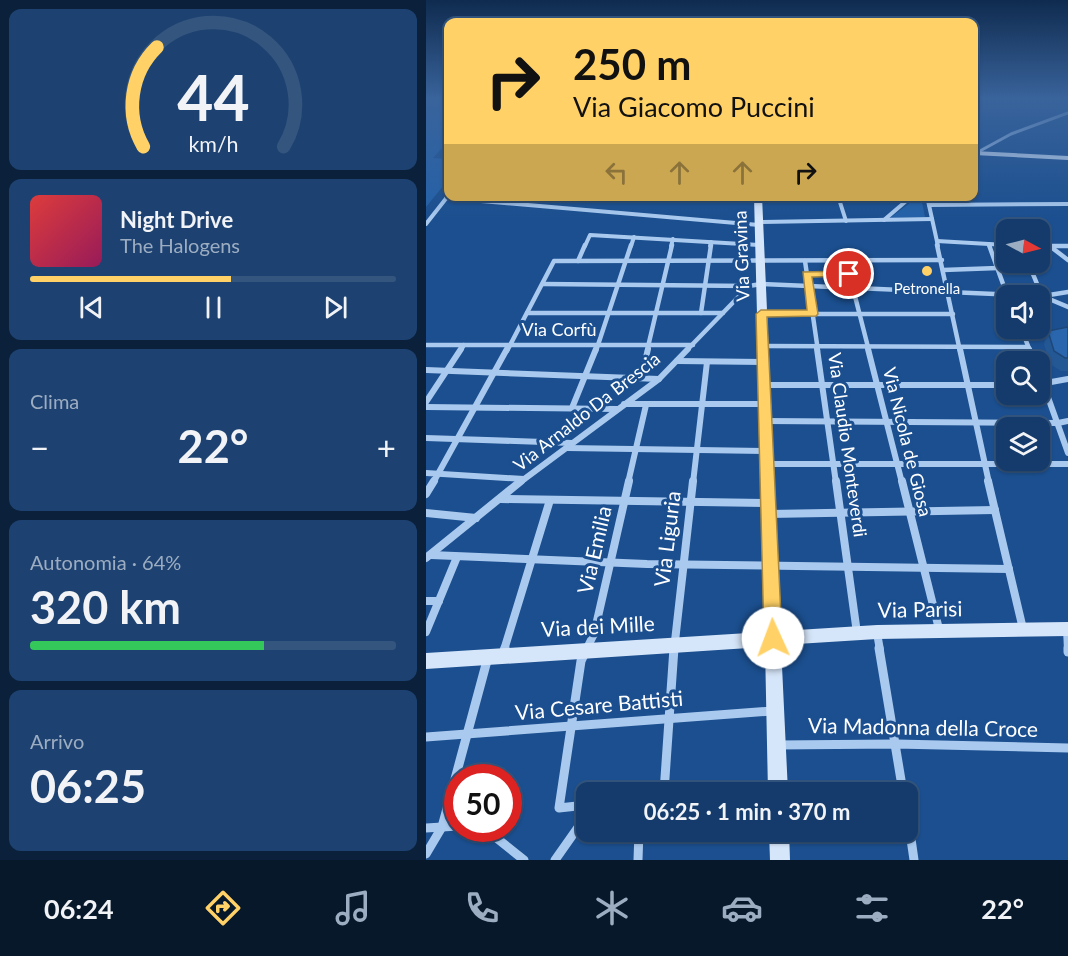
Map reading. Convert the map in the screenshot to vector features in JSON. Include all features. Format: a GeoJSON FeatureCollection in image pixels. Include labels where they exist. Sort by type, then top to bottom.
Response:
{"type":"FeatureCollection","features":[{"type":"Feature","properties":{"kind":"main road"},"geometry":{"type":"LineString","coordinates":[[978,152],[1068,159]]}},
{"type":"Feature","properties":{"kind":"main road"},"geometry":{"type":"LineString","coordinates":[[978,158],[990,153]]}},
{"type":"Feature","properties":{"kind":"main road","name":"Via Gravina"},"geometry":{"type":"LineString","coordinates":[[758,201],[760,261],[755,285],[761,314],[778,782]]}},
{"type":"Feature","properties":{"kind":"main road","name":"Via Parisi"},"geometry":{"type":"LineString","coordinates":[[773,638],[939,630],[1068,629]]}},
{"type":"Feature","properties":{"kind":"main road","name":"Via dei Mille"},"geometry":{"type":"LineString","coordinates":[[426,661],[773,638]]}},
{"type":"Feature","properties":{"kind":"main road"},"geometry":{"type":"LineString","coordinates":[[779,842],[780,860]]}},
{"type":"Feature","properties":{"kind":"street"},"geometry":{"type":"LineString","coordinates":[[990,153],[1006,138]]}},
{"type":"Feature","properties":{"kind":"street"},"geometry":{"type":"LineString","coordinates":[[426,224],[444,201]]}},
{"type":"Feature","properties":{"kind":"street"},"geometry":{"type":"LineString","coordinates":[[493,201],[759,224],[932,219]]}},
{"type":"Feature","properties":{"kind":"street"},"geometry":{"type":"LineString","coordinates":[[840,201],[846,221]]}},
{"type":"Feature","properties":{"kind":"street"},"geometry":{"type":"LineString","coordinates":[[884,220],[906,201]]}},
{"type":"Feature","properties":{"kind":"street"},"geometry":{"type":"LineString","coordinates":[[928,201],[984,463],[1023,630]]}},
{"type":"Feature","properties":{"kind":"street"},"geometry":{"type":"LineString","coordinates":[[929,205],[1068,204]]}},
{"type":"Feature","properties":{"kind":"street"},"geometry":{"type":"LineString","coordinates":[[1059,205],[1068,210]]}},
{"type":"Feature","properties":{"kind":"street"},"geometry":{"type":"LineString","coordinates":[[578,261],[590,235],[759,245]]}},
{"type":"Feature","properties":{"kind":"street"},"geometry":{"type":"LineString","coordinates":[[572,408],[598,345],[634,237]]}},
{"type":"Feature","properties":{"kind":"street"},"geometry":{"type":"LineString","coordinates":[[641,378],[673,239]]}},
{"type":"Feature","properties":{"kind":"street"},"geometry":{"type":"LineString","coordinates":[[937,241],[996,244]]}},
{"type":"Feature","properties":{"kind":"street"},"geometry":{"type":"LineString","coordinates":[[701,313],[711,242]]}},
{"type":"Feature","properties":{"kind":"street"},"geometry":{"type":"LineString","coordinates":[[989,244],[996,263]]}},
{"type":"Feature","properties":{"kind":"street"},"geometry":{"type":"LineString","coordinates":[[1051,247],[1068,246]]}},
{"type":"Feature","properties":{"kind":"street"},"geometry":{"type":"LineString","coordinates":[[1051,247],[1068,260]]}},
{"type":"Feature","properties":{"kind":"street"},"geometry":{"type":"LineString","coordinates":[[426,494],[477,407],[554,261],[942,260]]}},
{"type":"Feature","properties":{"kind":"street","name":"Via Claudio Monteverdi"},"geometry":{"type":"LineString","coordinates":[[805,261],[857,633]]}},
{"type":"Feature","properties":{"kind":"street","name":"Via Nicola de Giosa"},"geometry":{"type":"LineString","coordinates":[[846,261],[939,630]]}},
{"type":"Feature","properties":{"kind":"street"},"geometry":{"type":"LineString","coordinates":[[943,270],[996,268]]}},
{"type":"Feature","properties":{"kind":"street"},"geometry":{"type":"LineString","coordinates":[[807,274],[849,274]]}},
{"type":"Feature","properties":{"kind":"street"},"geometry":{"type":"LineString","coordinates":[[543,284],[808,286],[996,294]]}},
{"type":"Feature","properties":{"kind":"street","name":"Via Arnaldo Da Brescia"},"geometry":{"type":"LineString","coordinates":[[428,557],[524,479],[659,379],[723,313],[755,285]]}},
{"type":"Feature","properties":{"kind":"street"},"geometry":{"type":"LineString","coordinates":[[1050,295],[1068,292]]}},
{"type":"Feature","properties":{"kind":"street"},"geometry":{"type":"LineString","coordinates":[[1050,299],[1068,307]]}},
{"type":"Feature","properties":{"kind":"street"},"geometry":{"type":"LineString","coordinates":[[527,313],[723,313]]}},
{"type":"Feature","properties":{"kind":"street"},"geometry":{"type":"LineString","coordinates":[[761,314],[953,314]]}},
{"type":"Feature","properties":{"kind":"street"},"geometry":{"type":"LineString","coordinates":[[1025,339],[1030,351]]}},
{"type":"Feature","properties":{"kind":"street","name":"Via Corfù"},"geometry":{"type":"LineString","coordinates":[[426,345],[693,345]]}},
{"type":"Feature","properties":{"kind":"street"},"geometry":{"type":"LineString","coordinates":[[426,402],[464,345]]}},
{"type":"Feature","properties":{"kind":"street"},"geometry":{"type":"LineString","coordinates":[[762,346],[1028,347]]}},
{"type":"Feature","properties":{"kind":"street"},"geometry":{"type":"LineString","coordinates":[[677,361],[763,362]]}},
{"type":"Feature","properties":{"kind":"street","name":"Via Liguria"},"geometry":{"type":"LineString","coordinates":[[665,782],[674,645],[707,362]]}},
{"type":"Feature","properties":{"kind":"street"},"geometry":{"type":"LineString","coordinates":[[426,370],[659,379]]}},
{"type":"Feature","properties":{"kind":"street"},"geometry":{"type":"LineString","coordinates":[[1050,382],[1068,379]]}},
{"type":"Feature","properties":{"kind":"street"},"geometry":{"type":"LineString","coordinates":[[763,385],[996,385]]}},
{"type":"Feature","properties":{"kind":"street"},"geometry":{"type":"LineString","coordinates":[[624,404],[764,404]]}},
{"type":"Feature","properties":{"kind":"street","name":"Via Emilia"},"geometry":{"type":"LineString","coordinates":[[576,807],[559,808],[581,661],[594,634],[646,405]]}},
{"type":"Feature","properties":{"kind":"street"},"geometry":{"type":"LineString","coordinates":[[1050,405],[1068,453]]}},
{"type":"Feature","properties":{"kind":"street"},"geometry":{"type":"LineString","coordinates":[[426,407],[617,409]]}},
{"type":"Feature","properties":{"kind":"street"},"geometry":{"type":"LineString","coordinates":[[765,421],[1058,423],[1068,421]]}},
{"type":"Feature","properties":{"kind":"street"},"geometry":{"type":"LineString","coordinates":[[426,438],[698,450],[833,463],[1068,464]]}},
{"type":"Feature","properties":{"kind":"street"},"geometry":{"type":"LineString","coordinates":[[426,473],[524,479]]}},
{"type":"Feature","properties":{"kind":"street"},"geometry":{"type":"LineString","coordinates":[[501,499],[690,502],[842,513],[995,510]]}},
{"type":"Feature","properties":{"kind":"street"},"geometry":{"type":"LineString","coordinates":[[426,854],[442,827],[468,734],[531,562],[550,500]]}},
{"type":"Feature","properties":{"kind":"street"},"geometry":{"type":"LineString","coordinates":[[426,513],[476,518]]}},
{"type":"Feature","properties":{"kind":"street"},"geometry":{"type":"LineString","coordinates":[[428,557],[458,556],[531,562],[683,564],[770,568],[1009,569]]}},
{"type":"Feature","properties":{"kind":"street"},"geometry":{"type":"LineString","coordinates":[[426,632],[458,556]]}},
{"type":"Feature","properties":{"kind":"street"},"geometry":{"type":"LineString","coordinates":[[426,601],[439,601]]}},
{"type":"Feature","properties":{"kind":"street"},"geometry":{"type":"LineString","coordinates":[[1068,629],[1068,652]]}},
{"type":"Feature","properties":{"kind":"street"},"geometry":{"type":"LineString","coordinates":[[877,632],[902,782]]}},
{"type":"Feature","properties":{"kind":"street","name":"Via Cesare Battisti"},"geometry":{"type":"LineString","coordinates":[[426,737],[776,711]]}},
{"type":"Feature","properties":{"kind":"street","name":"Via Madonna della Croce"},"geometry":{"type":"LineString","coordinates":[[777,745],[896,744],[1068,748]]}},
{"type":"Feature","properties":{"kind":"street"},"geometry":{"type":"LineString","coordinates":[[426,828],[442,827]]}},
{"type":"Feature","properties":{"kind":"street"},"geometry":{"type":"LineString","coordinates":[[555,860],[576,830]]}},
{"type":"Feature","properties":{"kind":"street"},"geometry":{"type":"LineString","coordinates":[[502,842],[524,860]]}},
{"type":"Feature","properties":{"kind":"street"},"geometry":{"type":"LineString","coordinates":[[638,860],[639,842]]}},
{"type":"Feature","properties":{"kind":"street"},"geometry":{"type":"LineString","coordinates":[[911,842],[914,860]]}},
{"type":"Feature","properties":{"kind":"shaded area"},"geometry":{"type":"Polygon","coordinates":[[[426,138],[444,138],[444,146],[433,158],[444,159],[444,185],[426,207],[426,138]]]}},
{"type":"Feature","properties":{"kind":"shaded area"},"geometry":{"type":"Polygon","coordinates":[[[913,201],[922,201],[925,217],[890,218],[913,201]]]}},
{"type":"Feature","properties":{"kind":"building"},"geometry":{"type":"Polygon","coordinates":[[[1068,327],[1068,358],[1054,351],[1050,331],[1068,327]]]}},
{"type":"Feature","properties":{"kind":"place","name":"Petronella"},"geometry":{"type":"Point","coordinates":[927,271]}},
{"type":"Feature","properties":{"kind":"route"},"geometry":{"type":"LineString","coordinates":[[773,638],[761,314],[813,314],[807,274],[849,274]]}}]}
